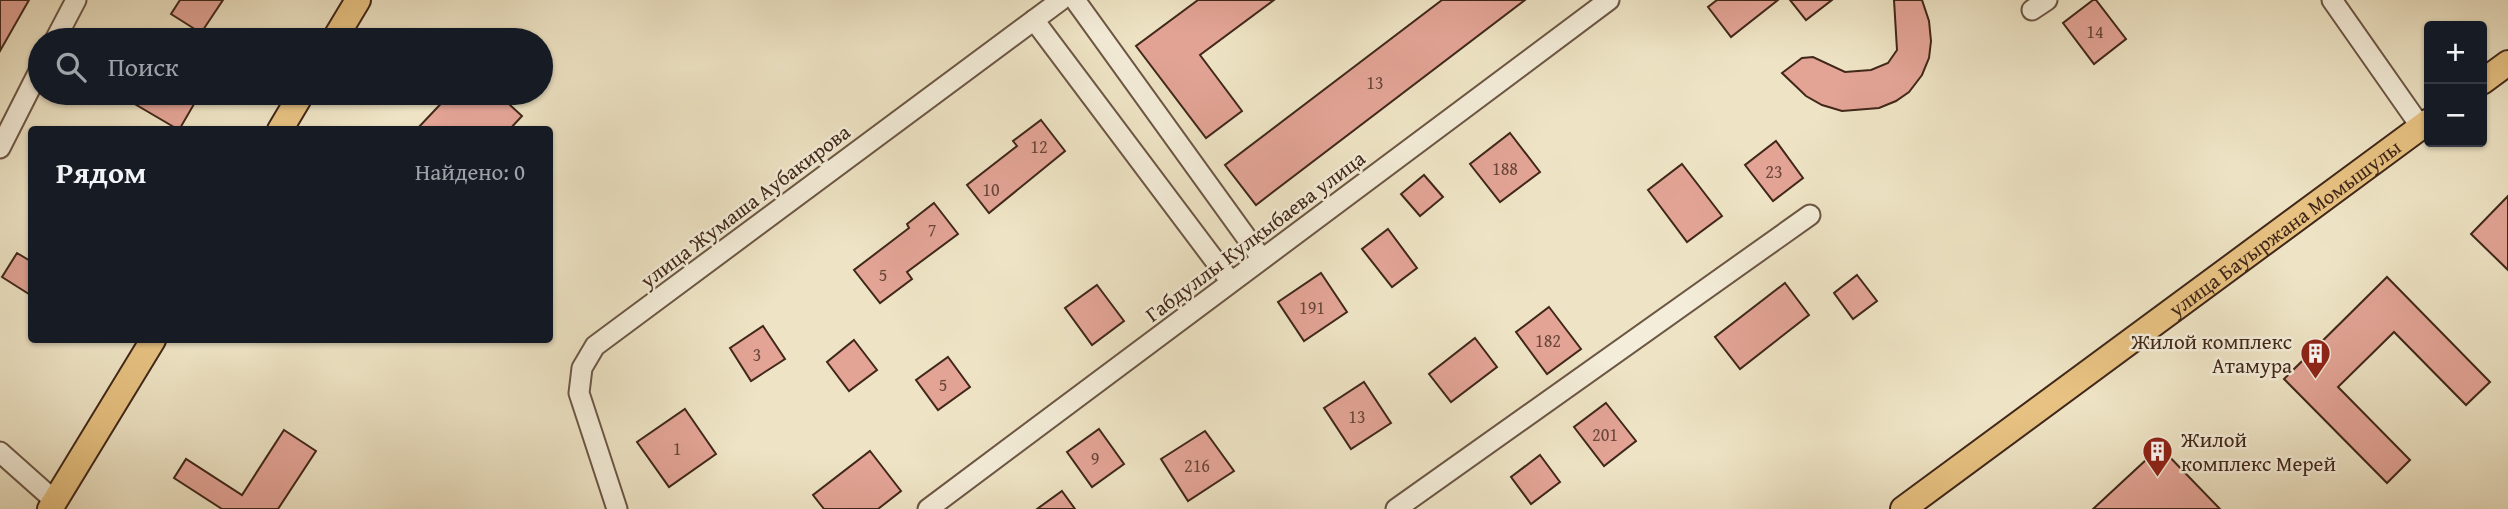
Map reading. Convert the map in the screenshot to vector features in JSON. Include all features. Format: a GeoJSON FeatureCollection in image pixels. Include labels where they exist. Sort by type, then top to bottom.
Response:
{"type":"FeatureCollection","features":[{"type":"Feature","properties":{"kind":"main road"},"geometry":{"type":"LineString","coordinates":[[341,28],[358,0]]}},
{"type":"Feature","properties":{"kind":"main road"},"geometry":{"type":"LineString","coordinates":[[2487,78],[2508,63]]}},
{"type":"Feature","properties":{"kind":"main road"},"geometry":{"type":"LineString","coordinates":[[282,126],[295,105]]}},
{"type":"Feature","properties":{"kind":"main road","name":"улица Бауыржана Момышулы"},"geometry":{"type":"LineString","coordinates":[[1903,509],[2424,125]]}},
{"type":"Feature","properties":{"kind":"main road"},"geometry":{"type":"LineString","coordinates":[[53,505],[151,343]]}},
{"type":"Feature","properties":{"kind":"street"},"geometry":{"type":"LineString","coordinates":[[61,28],[76,0]]}},
{"type":"Feature","properties":{"kind":"street","name":"улица Жумаша Аубакирова"},"geometry":{"type":"LineString","coordinates":[[617,509],[579,393],[582,368],[595,346],[1061,0]]}},
{"type":"Feature","properties":{"kind":"street"},"geometry":{"type":"LineString","coordinates":[[1075,0],[1262,259]]}},
{"type":"Feature","properties":{"kind":"street","name":"Габдуллы Кулкыбаева улица"},"geometry":{"type":"LineString","coordinates":[[928,509],[1609,0]]}},
{"type":"Feature","properties":{"kind":"street"},"geometry":{"type":"LineString","coordinates":[[2332,0],[2424,123]]}},
{"type":"Feature","properties":{"kind":"street"},"geometry":{"type":"LineString","coordinates":[[1034,20],[1231,282]]}},
{"type":"Feature","properties":{"kind":"street"},"geometry":{"type":"LineString","coordinates":[[0,148],[28,93]]}},
{"type":"Feature","properties":{"kind":"street"},"geometry":{"type":"LineString","coordinates":[[1396,509],[1810,215]]}},
{"type":"Feature","properties":{"kind":"street"},"geometry":{"type":"LineString","coordinates":[[0,452],[53,505]]}},
{"type":"Feature","properties":{"kind":"building"},"geometry":{"type":"Polygon","coordinates":[[[0,0],[29,0],[0,51],[0,0]]]}},
{"type":"Feature","properties":{"kind":"building"},"geometry":{"type":"Polygon","coordinates":[[[180,0],[223,0],[204,28],[193,28],[171,14],[180,0]]]}},
{"type":"Feature","properties":{"kind":"building"},"geometry":{"type":"Polygon","coordinates":[[[1198,0],[1274,0],[1200,55],[1242,111],[1206,138],[1136,46],[1198,0]]]}},
{"type":"Feature","properties":{"kind":"building"},"geometry":{"type":"Polygon","coordinates":[[[1442,0],[1525,0],[1256,205],[1225,165],[1442,0]]]}},
{"type":"Feature","properties":{"kind":"building"},"geometry":{"type":"Polygon","coordinates":[[[1717,0],[1778,0],[1731,37],[1708,7],[1717,0]]]}},
{"type":"Feature","properties":{"kind":"building"},"geometry":{"type":"Polygon","coordinates":[[[1790,0],[1832,0],[1806,20],[1790,0]]]}},
{"type":"Feature","properties":{"kind":"building"},"geometry":{"type":"Polygon","coordinates":[[[1894,0],[1922,0],[1929,21],[1931,41],[1929,58],[1922,75],[1909,92],[1896,101],[1879,108],[1842,111],[1822,105],[1806,96],[1782,73],[1802,58],[1813,57],[1845,72],[1871,70],[1888,63],[1897,50],[1894,0]]]}},
{"type":"Feature","properties":{"kind":"building"},"geometry":{"type":"Polygon","coordinates":[[[2096,0],[2126,39],[2094,64],[2063,23],[2096,0]]]}},
{"type":"Feature","properties":{"kind":"building"},"geometry":{"type":"Polygon","coordinates":[[[136,105],[194,105],[181,126],[172,126],[136,105]]]}},
{"type":"Feature","properties":{"kind":"building"},"geometry":{"type":"Polygon","coordinates":[[[440,105],[510,105],[522,116],[513,126],[420,126],[440,105]]]}},
{"type":"Feature","properties":{"kind":"building"},"geometry":{"type":"Polygon","coordinates":[[[1041,120],[1065,151],[989,213],[967,185],[1017,146],[1013,141],[1041,120]]]}},
{"type":"Feature","properties":{"kind":"building"},"geometry":{"type":"Polygon","coordinates":[[[1510,133],[1540,172],[1500,202],[1470,164],[1510,133]]]}},
{"type":"Feature","properties":{"kind":"building"},"geometry":{"type":"Polygon","coordinates":[[[1776,141],[1803,178],[1773,201],[1745,165],[1776,141]]]}},
{"type":"Feature","properties":{"kind":"building"},"geometry":{"type":"Polygon","coordinates":[[[1682,164],[1722,216],[1687,242],[1648,190],[1682,164]]]}},
{"type":"Feature","properties":{"kind":"building"},"geometry":{"type":"Polygon","coordinates":[[[1424,175],[1443,197],[1420,216],[1401,194],[1424,175]]]}},
{"type":"Feature","properties":{"kind":"building"},"geometry":{"type":"Polygon","coordinates":[[[2508,196],[2508,270],[2471,234],[2508,196]]]}},
{"type":"Feature","properties":{"kind":"building"},"geometry":{"type":"Polygon","coordinates":[[[934,203],[958,234],[907,272],[912,279],[880,303],[854,270],[909,228],[907,224],[934,203]]]}},
{"type":"Feature","properties":{"kind":"building"},"geometry":{"type":"Polygon","coordinates":[[[1388,229],[1417,268],[1392,287],[1362,249],[1388,229]]]}},
{"type":"Feature","properties":{"kind":"building"},"geometry":{"type":"Polygon","coordinates":[[[17,253],[28,260],[28,293],[2,277],[17,253]]]}},
{"type":"Feature","properties":{"kind":"building"},"geometry":{"type":"Polygon","coordinates":[[[1321,273],[1347,312],[1304,341],[1278,302],[1321,273]]]}},
{"type":"Feature","properties":{"kind":"building"},"geometry":{"type":"Polygon","coordinates":[[[1857,275],[1877,301],[1853,319],[1834,293],[1857,275]]]}},
{"type":"Feature","properties":{"kind":"building","name":"Жилой комплекс Атамура"},"geometry":{"type":"Polygon","coordinates":[[[2387,277],[2490,382],[2466,405],[2394,332],[2338,387],[2410,460],[2387,483],[2284,379],[2387,277]]]}},
{"type":"Feature","properties":{"kind":"building"},"geometry":{"type":"Polygon","coordinates":[[[1785,283],[1809,315],[1740,369],[1715,337],[1785,283]]]}},
{"type":"Feature","properties":{"kind":"building"},"geometry":{"type":"Polygon","coordinates":[[[1097,285],[1124,321],[1092,345],[1065,308],[1097,285]]]}},
{"type":"Feature","properties":{"kind":"building"},"geometry":{"type":"Polygon","coordinates":[[[1549,307],[1581,349],[1547,374],[1516,332],[1549,307]]]}},
{"type":"Feature","properties":{"kind":"building"},"geometry":{"type":"Polygon","coordinates":[[[763,326],[785,359],[751,381],[730,348],[763,326]]]}},
{"type":"Feature","properties":{"kind":"building"},"geometry":{"type":"Polygon","coordinates":[[[1475,338],[1497,367],[1451,402],[1429,374],[1475,338]]]}},
{"type":"Feature","properties":{"kind":"building"},"geometry":{"type":"Polygon","coordinates":[[[854,340],[877,370],[849,391],[827,362],[854,340]]]}},
{"type":"Feature","properties":{"kind":"building"},"geometry":{"type":"Polygon","coordinates":[[[948,357],[970,387],[938,410],[916,380],[948,357]]]}},
{"type":"Feature","properties":{"kind":"building"},"geometry":{"type":"Polygon","coordinates":[[[1364,382],[1391,423],[1351,449],[1324,408],[1364,382]]]}},
{"type":"Feature","properties":{"kind":"building"},"geometry":{"type":"Polygon","coordinates":[[[1606,403],[1636,441],[1604,466],[1574,427],[1606,403]]]}},
{"type":"Feature","properties":{"kind":"building"},"geometry":{"type":"Polygon","coordinates":[[[685,409],[716,454],[669,487],[637,442],[685,409]]]}},
{"type":"Feature","properties":{"kind":"building"},"geometry":{"type":"Polygon","coordinates":[[[1099,429],[1124,464],[1092,487],[1067,452],[1099,429]]]}},
{"type":"Feature","properties":{"kind":"building"},"geometry":{"type":"Polygon","coordinates":[[[284,430],[316,451],[278,509],[222,509],[174,478],[186,459],[242,495],[284,430]]]}},
{"type":"Feature","properties":{"kind":"building"},"geometry":{"type":"Polygon","coordinates":[[[1205,431],[1234,471],[1188,501],[1161,459],[1205,431]]]}},
{"type":"Feature","properties":{"kind":"building","name":"Жилой комплекс Мерей"},"geometry":{"type":"Polygon","coordinates":[[[2160,447],[2220,509],[2093,509],[2160,447]]]}},
{"type":"Feature","properties":{"kind":"building"},"geometry":{"type":"Polygon","coordinates":[[[870,451],[901,491],[878,509],[824,509],[813,495],[870,451]]]}},
{"type":"Feature","properties":{"kind":"building"},"geometry":{"type":"Polygon","coordinates":[[[1540,455],[1560,482],[1531,504],[1511,477],[1540,455]]]}},
{"type":"Feature","properties":{"kind":"building"},"geometry":{"type":"Polygon","coordinates":[[[1062,491],[1075,509],[1037,509],[1062,491]]]}},
{"type":"Feature","properties":{"kind":"place","name":"Жилой комплекс Атамура"},"geometry":{"type":"Point","coordinates":[2315,380]}},
{"type":"Feature","properties":{"kind":"place","name":"Жилой комплекс Мерей"},"geometry":{"type":"Point","coordinates":[2158,478]}}]}
